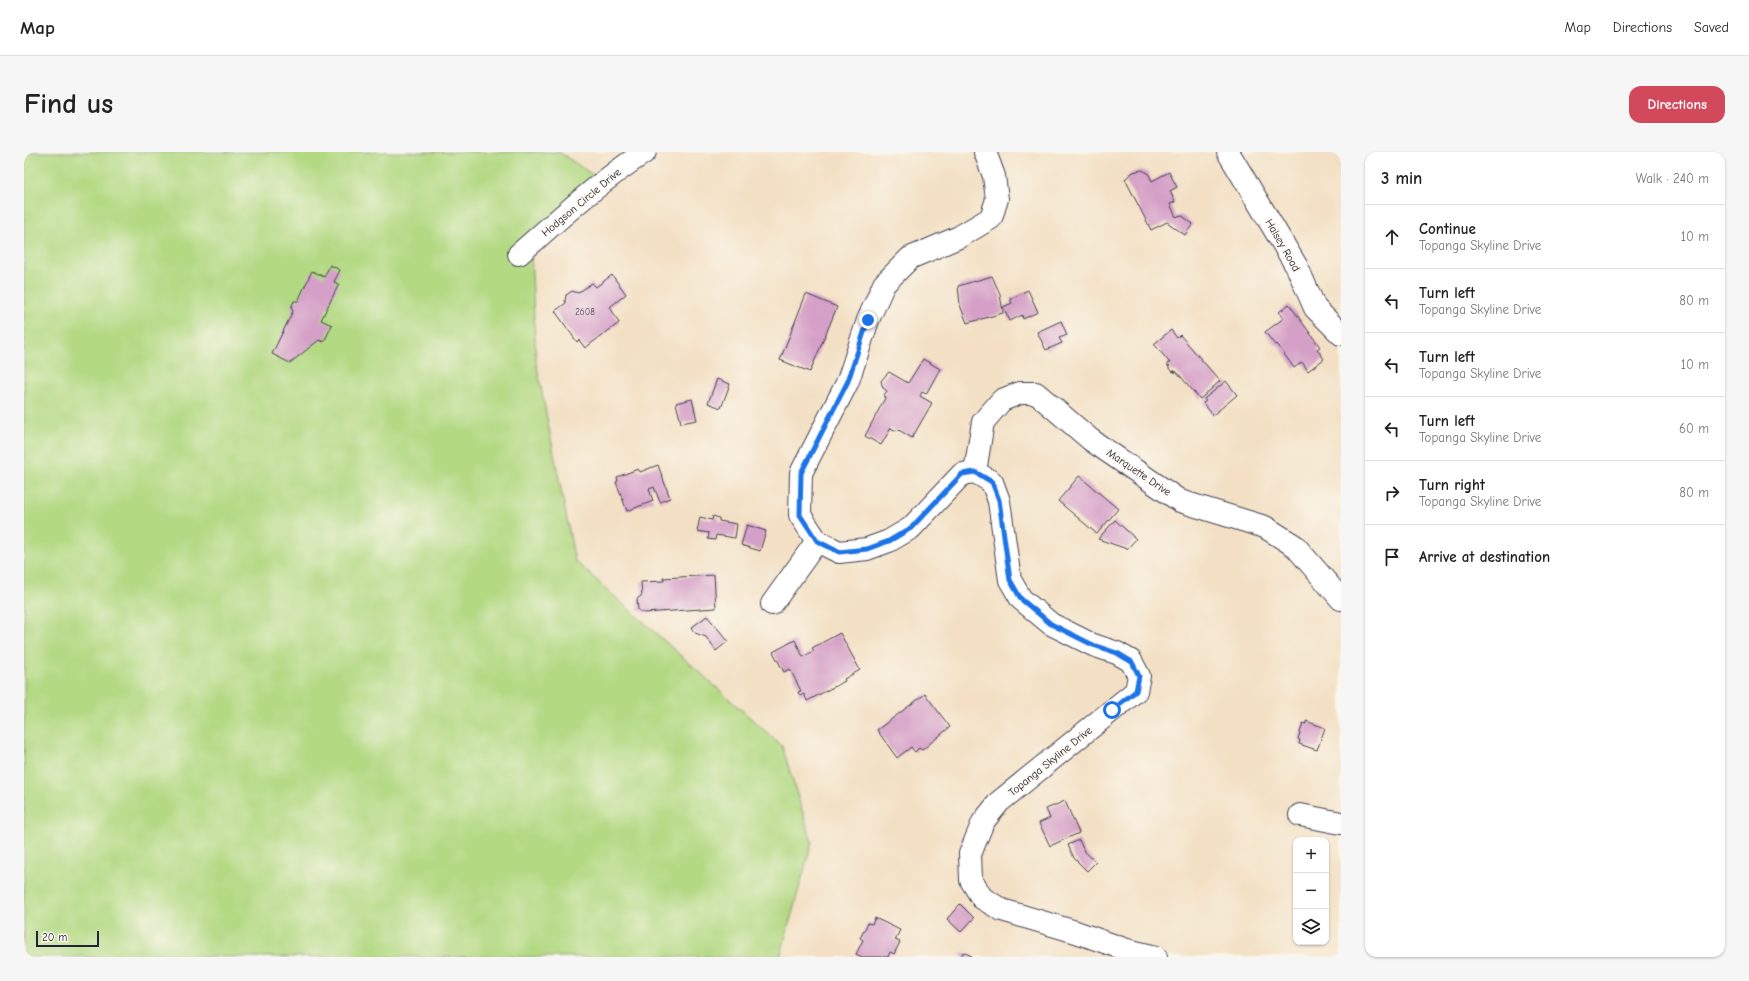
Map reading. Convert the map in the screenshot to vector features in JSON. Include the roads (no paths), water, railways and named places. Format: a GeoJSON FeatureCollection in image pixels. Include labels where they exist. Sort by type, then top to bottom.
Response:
{"type":"FeatureCollection","features":[{"type":"Feature","properties":{"kind":"street","name":"Hodgson Circle Drive"},"geometry":{"type":"LineString","coordinates":[[519,254],[566,213],[628,163],[645,152]]}},
{"type":"Feature","properties":{"kind":"street"},"geometry":{"type":"LineString","coordinates":[[975,472],[962,474],[911,528],[889,541],[867,549],[839,552],[817,541],[800,515],[801,473],[848,381],[868,320],[884,284],[910,258],[959,237],[991,218],[997,199],[994,176],[985,152]]}},
{"type":"Feature","properties":{"kind":"street","name":"Halsey Road"},"geometry":{"type":"LineString","coordinates":[[1228,152],[1296,267],[1315,308],[1341,334]]}},
{"type":"Feature","properties":{"kind":"street","name":"Marquette Drive"},"geometry":{"type":"LineString","coordinates":[[975,472],[984,422],[1002,400],[1020,393],[1036,393],[1091,440],[1180,501],[1265,528],[1295,546],[1341,599]]}},
{"type":"Feature","properties":{"kind":"street","name":"Topanga Skyline Drive"},"geometry":{"type":"LineString","coordinates":[[975,472],[992,482],[999,500],[1010,580],[1021,599],[1051,624],[1093,645],[1117,653],[1132,662],[1139,676],[1136,691],[999,802],[983,822],[970,854],[971,880],[982,898],[1002,910],[1076,932],[1127,950],[1156,957]]}},
{"type":"Feature","properties":{"kind":"street"},"geometry":{"type":"LineString","coordinates":[[772,604],[817,541]]}},
{"type":"Feature","properties":{"kind":"street"},"geometry":{"type":"LineString","coordinates":[[1300,815],[1341,823]]}}]}
